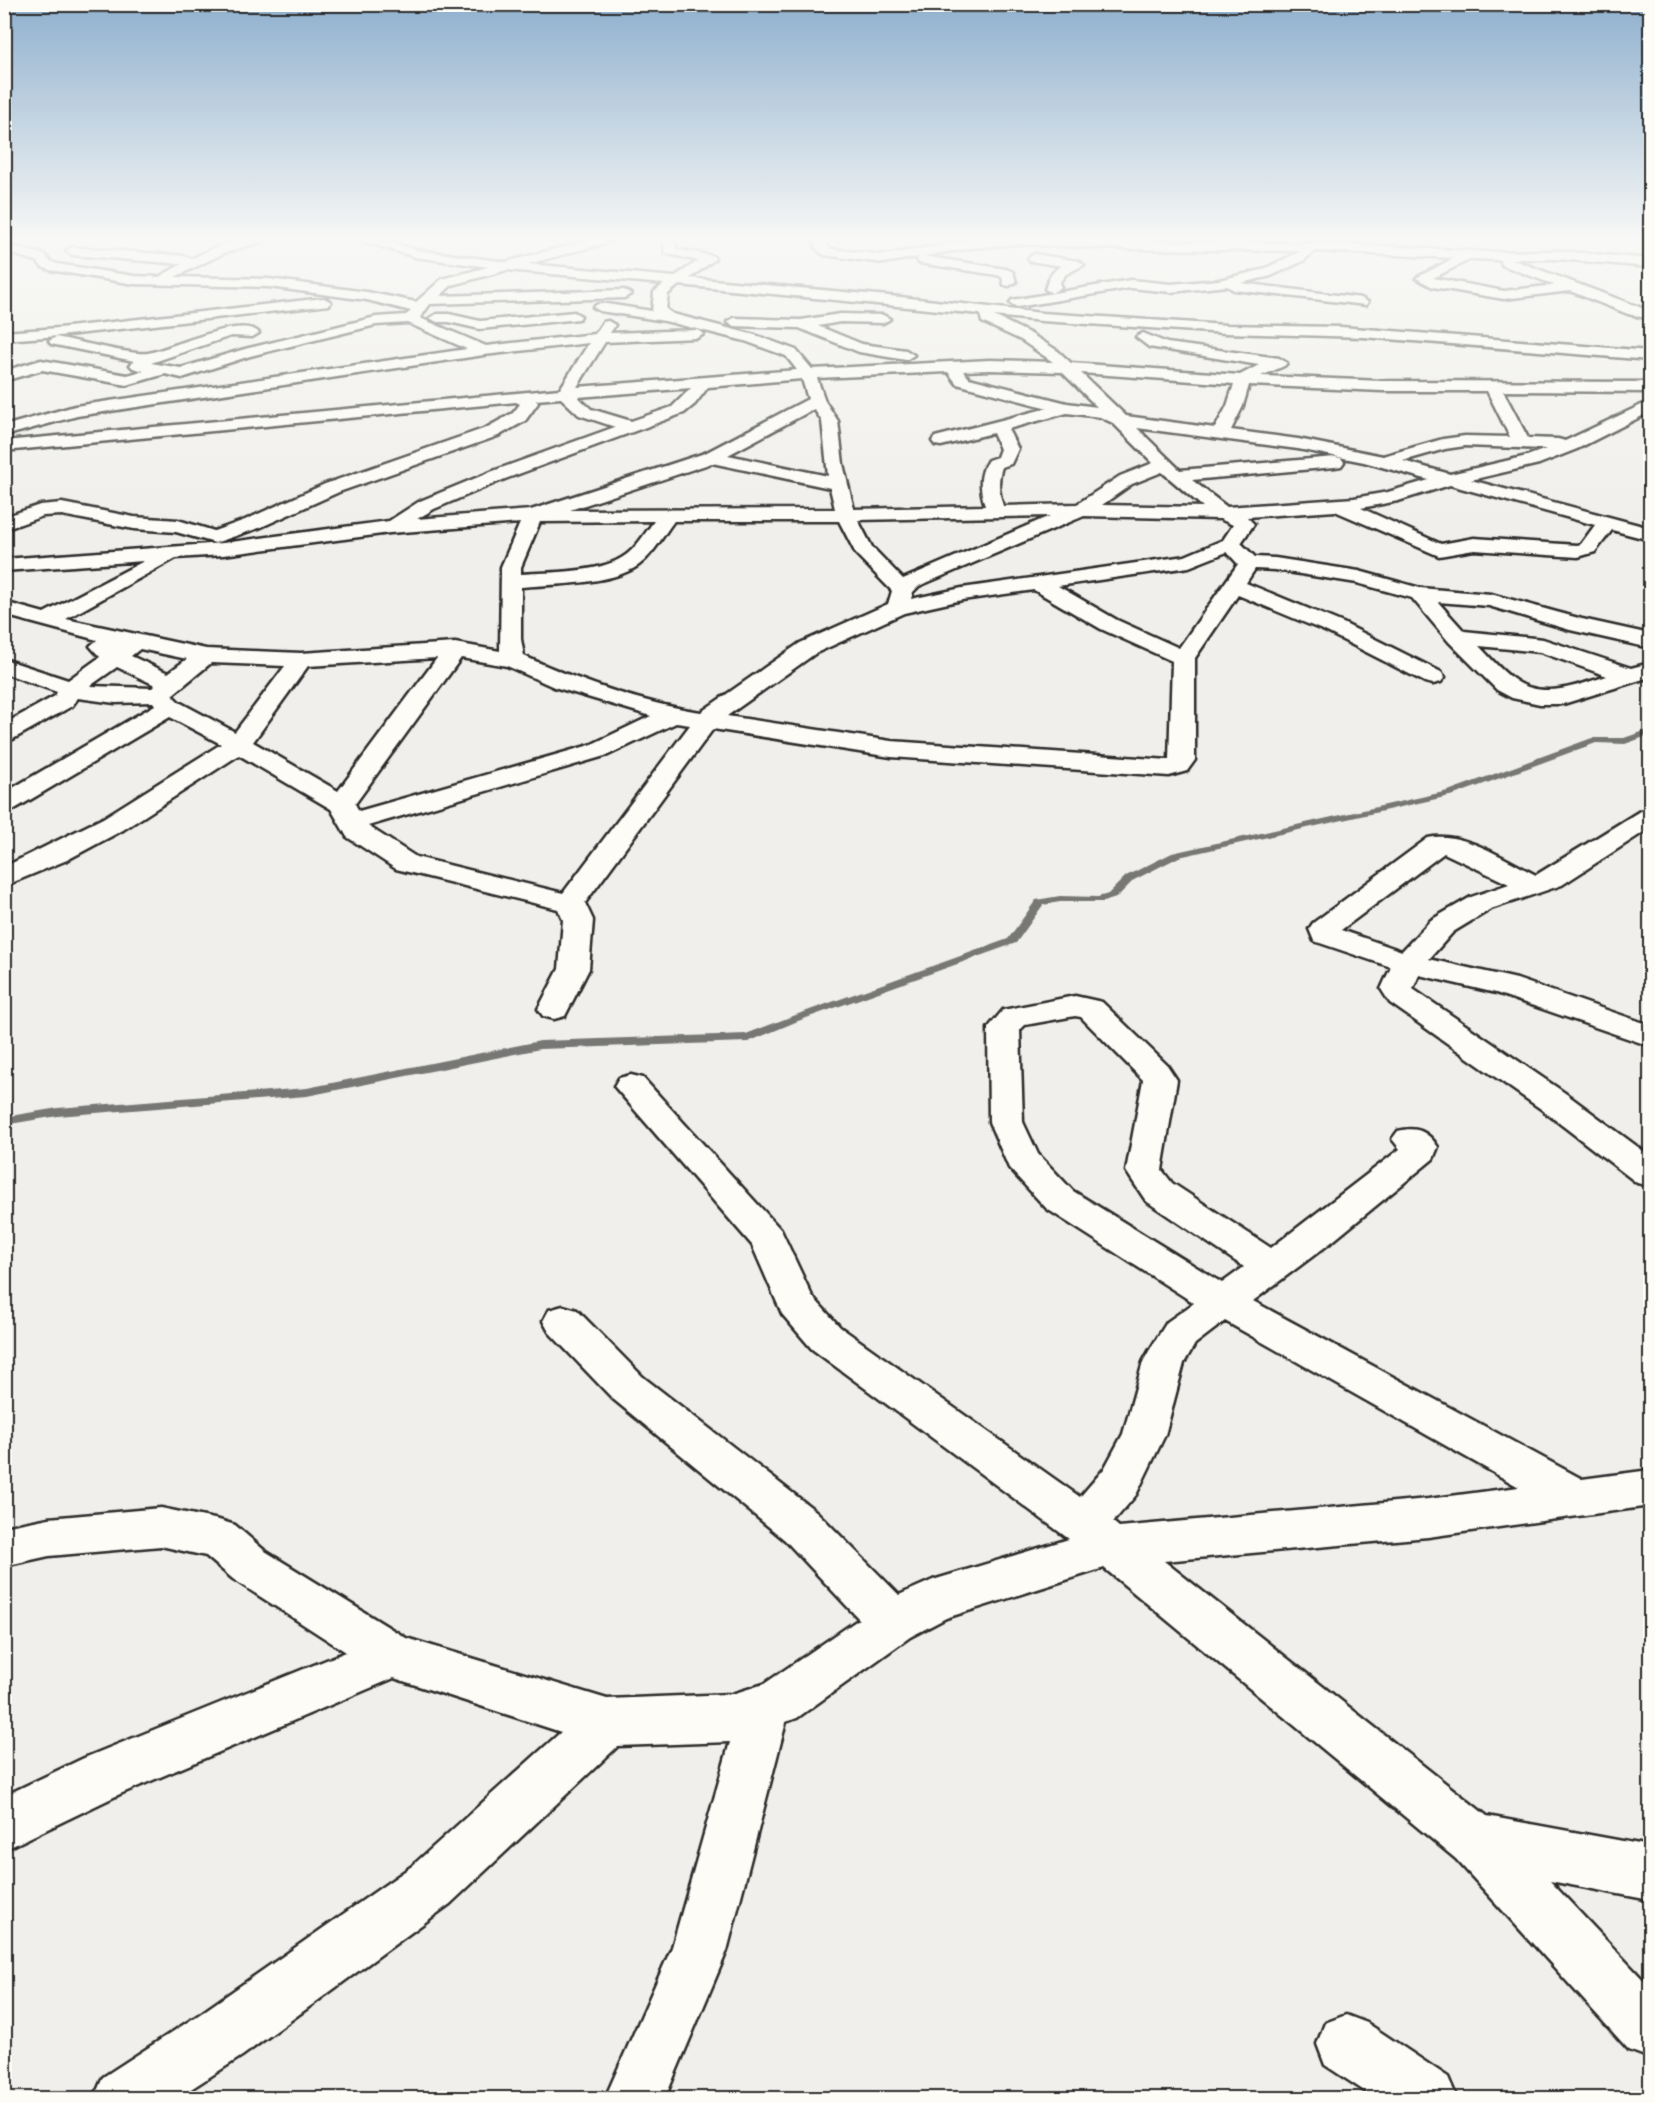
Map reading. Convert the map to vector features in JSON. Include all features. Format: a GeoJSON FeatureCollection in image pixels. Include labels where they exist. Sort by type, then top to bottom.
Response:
{"type":"FeatureCollection","features":[{"type":"Feature","properties":{"kind":"street"},"geometry":{"type":"LineString","coordinates":[[25,350],[52,336]]}},
{"type":"Feature","properties":{"kind":"street"},"geometry":{"type":"LineString","coordinates":[[53,336],[146,358]]}},
{"type":"Feature","properties":{"kind":"street"},"geometry":{"type":"LineString","coordinates":[[187,336],[206,340]]}},
{"type":"Feature","properties":{"kind":"street"},"geometry":{"type":"LineString","coordinates":[[220,336],[146,358],[138,365],[160,371],[182,373],[311,336]]}},
{"type":"Feature","properties":{"kind":"street"},"geometry":{"type":"LineString","coordinates":[[271,336],[295,340]]}},
{"type":"Feature","properties":{"kind":"street"},"geometry":{"type":"LineString","coordinates":[[459,336],[484,351]]}},
{"type":"Feature","properties":{"kind":"street"},"geometry":{"type":"LineString","coordinates":[[4,431],[75,411],[191,393],[484,351],[598,338],[645,336]]}},
{"type":"Feature","properties":{"kind":"street"},"geometry":{"type":"LineString","coordinates":[[737,336],[791,353],[808,374],[817,401],[830,421],[838,484],[846,515],[863,550],[900,599]]}},
{"type":"Feature","properties":{"kind":"street"},"geometry":{"type":"LineString","coordinates":[[830,336],[859,348],[899,354],[960,359],[1058,361],[1186,376],[1244,380],[1434,387],[1650,387]]}},
{"type":"Feature","properties":{"kind":"street"},"geometry":{"type":"LineString","coordinates":[[994,338],[1000,336]]}},
{"type":"Feature","properties":{"kind":"street"},"geometry":{"type":"LineString","coordinates":[[570,903],[706,720],[808,648],[900,599],[962,594],[1189,561],[1230,544],[1244,524],[1223,513],[1171,470],[1123,421],[1108,399],[1058,361],[1019,336]]}},
{"type":"Feature","properties":{"kind":"street"},"geometry":{"type":"LineString","coordinates":[[1141,336],[1145,340]]}},
{"type":"Feature","properties":{"kind":"street"},"geometry":{"type":"LineString","coordinates":[[1316,336],[1320,348]]}},
{"type":"Feature","properties":{"kind":"street"},"geometry":{"type":"LineString","coordinates":[[1403,336],[1650,355]]}},
{"type":"Feature","properties":{"kind":"street"},"geometry":{"type":"LineString","coordinates":[[565,393],[574,358],[598,338]]}},
{"type":"Feature","properties":{"kind":"street"},"geometry":{"type":"LineString","coordinates":[[1127,343],[1145,340],[1167,347],[1285,363],[1268,366],[1244,380],[1221,433]]}},
{"type":"Feature","properties":{"kind":"street"},"geometry":{"type":"LineString","coordinates":[[500,349],[574,358]]}},
{"type":"Feature","properties":{"kind":"street"},"geometry":{"type":"LineString","coordinates":[[1058,361],[1062,356],[1086,353]]}},
{"type":"Feature","properties":{"kind":"street"},"geometry":{"type":"LineString","coordinates":[[4,446],[399,407],[808,374],[960,359]]}},
{"type":"Feature","properties":{"kind":"street"},"geometry":{"type":"LineString","coordinates":[[960,359],[963,381],[1067,408],[1104,413],[1123,421],[1221,433],[1366,456],[1650,534]]}},
{"type":"Feature","properties":{"kind":"street"},"geometry":{"type":"LineString","coordinates":[[4,376],[40,366],[127,381],[160,371]]}},
{"type":"Feature","properties":{"kind":"street"},"geometry":{"type":"LineString","coordinates":[[1403,371],[1428,376],[1434,387]]}},
{"type":"Feature","properties":{"kind":"street"},"geometry":{"type":"LineString","coordinates":[[182,373],[191,393]]}},
{"type":"Feature","properties":{"kind":"street"},"geometry":{"type":"LineString","coordinates":[[1150,388],[1186,376]]}},
{"type":"Feature","properties":{"kind":"street"},"geometry":{"type":"LineString","coordinates":[[390,527],[427,505],[489,479],[631,427],[660,419],[678,410],[689,401],[703,382]]}},
{"type":"Feature","properties":{"kind":"street"},"geometry":{"type":"LineString","coordinates":[[1493,387],[1521,441]]}},
{"type":"Feature","properties":{"kind":"street"},"geometry":{"type":"LineString","coordinates":[[565,393],[585,412],[631,427]]}},
{"type":"Feature","properties":{"kind":"street"},"geometry":{"type":"LineString","coordinates":[[152,431],[167,397]]}},
{"type":"Feature","properties":{"kind":"street"},"geometry":{"type":"LineString","coordinates":[[47,620],[177,552],[332,488],[492,432],[519,417],[530,403],[521,398]]}},
{"type":"Feature","properties":{"kind":"street"},"geometry":{"type":"LineString","coordinates":[[513,660],[510,639],[511,567],[533,516],[711,457],[817,401]]}},
{"type":"Feature","properties":{"kind":"street"},"geometry":{"type":"LineString","coordinates":[[4,565],[223,549],[390,527],[533,516],[846,515],[1081,510],[1223,513],[1336,505],[1391,497],[1448,480],[1533,460],[1571,445],[1650,406]]}},
{"type":"Feature","properties":{"kind":"street"},"geometry":{"type":"LineString","coordinates":[[941,441],[1067,408]]}},
{"type":"Feature","properties":{"kind":"street"},"geometry":{"type":"LineString","coordinates":[[996,512],[990,495],[989,476],[994,464],[1005,460],[1009,449],[998,426]]}},
{"type":"Feature","properties":{"kind":"street"},"geometry":{"type":"LineString","coordinates":[[1385,461],[1443,444],[1465,441],[1521,441],[1571,445]]}},
{"type":"Feature","properties":{"kind":"street"},"geometry":{"type":"LineString","coordinates":[[900,599],[912,582],[1081,510],[1126,480],[1146,471],[1305,466],[1366,456]]}},
{"type":"Feature","properties":{"kind":"street"},"geometry":{"type":"LineString","coordinates":[[711,457],[838,484]]}},
{"type":"Feature","properties":{"kind":"street"},"geometry":{"type":"LineString","coordinates":[[1336,505],[1439,550],[1474,544],[1578,551],[1588,548],[1608,522]]}},
{"type":"Feature","properties":{"kind":"street"},"geometry":{"type":"LineString","coordinates":[[4,524],[49,509],[134,523],[178,526],[215,537]]}},
{"type":"Feature","properties":{"kind":"street"},"geometry":{"type":"LineString","coordinates":[[510,582],[598,572],[620,567],[631,561],[669,515]]}},
{"type":"Feature","properties":{"kind":"street"},"geometry":{"type":"LineString","coordinates":[[83,558],[134,523]]}},
{"type":"Feature","properties":{"kind":"street"},"geometry":{"type":"LineString","coordinates":[[1230,544],[1249,563],[1275,564],[1359,577],[1419,594],[1501,602],[1578,626],[1650,641]]}},
{"type":"Feature","properties":{"kind":"street"},"geometry":{"type":"LineString","coordinates":[[4,608],[84,631],[206,656],[301,660],[455,651],[513,660],[562,682],[674,715],[891,748],[1169,768],[1178,766],[1182,760],[1184,658],[1249,563]]}},
{"type":"Feature","properties":{"kind":"street"},"geometry":{"type":"LineString","coordinates":[[1038,583],[1118,630],[1184,658]]}},
{"type":"Feature","properties":{"kind":"street"},"geometry":{"type":"LineString","coordinates":[[1233,586],[1380,649],[1433,677]]}},
{"type":"Feature","properties":{"kind":"street"},"geometry":{"type":"LineString","coordinates":[[1419,594],[1457,637],[1505,685],[1530,695],[1563,697],[1639,673]]}},
{"type":"Feature","properties":{"kind":"street"},"geometry":{"type":"LineString","coordinates":[[84,631],[114,657],[166,695],[346,813],[357,831],[406,862],[570,903]]}},
{"type":"Feature","properties":{"kind":"street"},"geometry":{"type":"LineString","coordinates":[[1457,637],[1543,646],[1639,673]]}},
{"type":"Feature","properties":{"kind":"street"},"geometry":{"type":"LineString","coordinates":[[4,734],[64,701],[71,689],[136,642]]}},
{"type":"Feature","properties":{"kind":"street"},"geometry":{"type":"LineString","coordinates":[[346,813],[455,651]]}},
{"type":"Feature","properties":{"kind":"street"},"geometry":{"type":"LineString","coordinates":[[4,804],[166,695],[206,656]]}},
{"type":"Feature","properties":{"kind":"street"},"geometry":{"type":"LineString","coordinates":[[4,878],[57,854],[113,824],[239,744],[301,660]]}},
{"type":"Feature","properties":{"kind":"street"},"geometry":{"type":"LineString","coordinates":[[4,666],[29,672],[71,689],[115,696],[166,695]]}},
{"type":"Feature","properties":{"kind":"street"},"geometry":{"type":"LineString","coordinates":[[346,813],[559,764],[599,750],[674,715]]}},
{"type":"Feature","properties":{"kind":"street"},"geometry":{"type":"LineString","coordinates":[[1644,1160],[1544,1095],[1401,996],[1397,989],[1408,963],[1442,926],[1481,903],[1552,879],[1650,817]]}},
{"type":"Feature","properties":{"kind":"street"},"geometry":{"type":"LineString","coordinates":[[1534,885],[1452,845],[1438,844],[1324,929],[1325,935],[1336,941],[1408,963],[1506,986],[1650,1036]]}},
{"type":"Feature","properties":{"kind":"street"},"geometry":{"type":"LineString","coordinates":[[554,1009],[574,969],[578,920],[570,903]]}},
{"type":"Feature","properties":{"kind":"street"},"geometry":{"type":"LineString","coordinates":[[1272,1268],[1159,1192],[1144,1171],[1160,1080],[1119,1035],[1091,1009],[1084,1006],[1014,1017],[1004,1028],[1006,1122],[1022,1160],[1060,1200],[1223,1302],[1579,1500]]}},
{"type":"Feature","properties":{"kind":"street"},"geometry":{"type":"LineString","coordinates":[[631,1086],[768,1239],[796,1304],[826,1338],[1096,1536],[1475,1840],[1650,2029]]}},
{"type":"Feature","properties":{"kind":"street"},"geometry":{"type":"LineString","coordinates":[[1096,1536],[1144,1435],[1164,1362],[1181,1333],[1320,1232],[1420,1151],[1420,1147],[1410,1139]]}},
{"type":"Feature","properties":{"kind":"street"},"geometry":{"type":"LineString","coordinates":[[562,1320],[628,1388],[801,1526],[893,1622]]}},
{"type":"Feature","properties":{"kind":"street"},"geometry":{"type":"LineString","coordinates":[[4,1547],[49,1538],[161,1527],[219,1539],[249,1565],[393,1656],[607,1723],[732,1718],[779,1702],[893,1622],[933,1601],[1096,1536],[1428,1518],[1579,1500],[1650,1488]]}},
{"type":"Feature","properties":{"kind":"street"},"geometry":{"type":"LineString","coordinates":[[4,1824],[102,1776],[393,1656]]}},
{"type":"Feature","properties":{"kind":"street"},"geometry":{"type":"LineString","coordinates":[[635,2098],[699,1951],[765,1707]]}},
{"type":"Feature","properties":{"kind":"street"},"geometry":{"type":"LineString","coordinates":[[124,2098],[220,2035],[431,1885],[607,1723]]}},
{"type":"Feature","properties":{"kind":"street"},"geometry":{"type":"LineString","coordinates":[[1475,1840],[1650,1873]]}},
{"type":"Feature","properties":{"kind":"street"},"geometry":{"type":"LineString","coordinates":[[1346,2044],[1427,2098]]}},
{"type":"Feature","properties":{"kind":"waterway"},"geometry":{"type":"LineString","coordinates":[[4,1121],[58,1112],[307,1092],[540,1045],[748,1038],[794,1019],[1012,941],[1040,902],[1060,899],[1099,900],[1112,896],[1130,878],[1176,855],[1451,793],[1595,740],[1625,741],[1650,732]]}}]}
